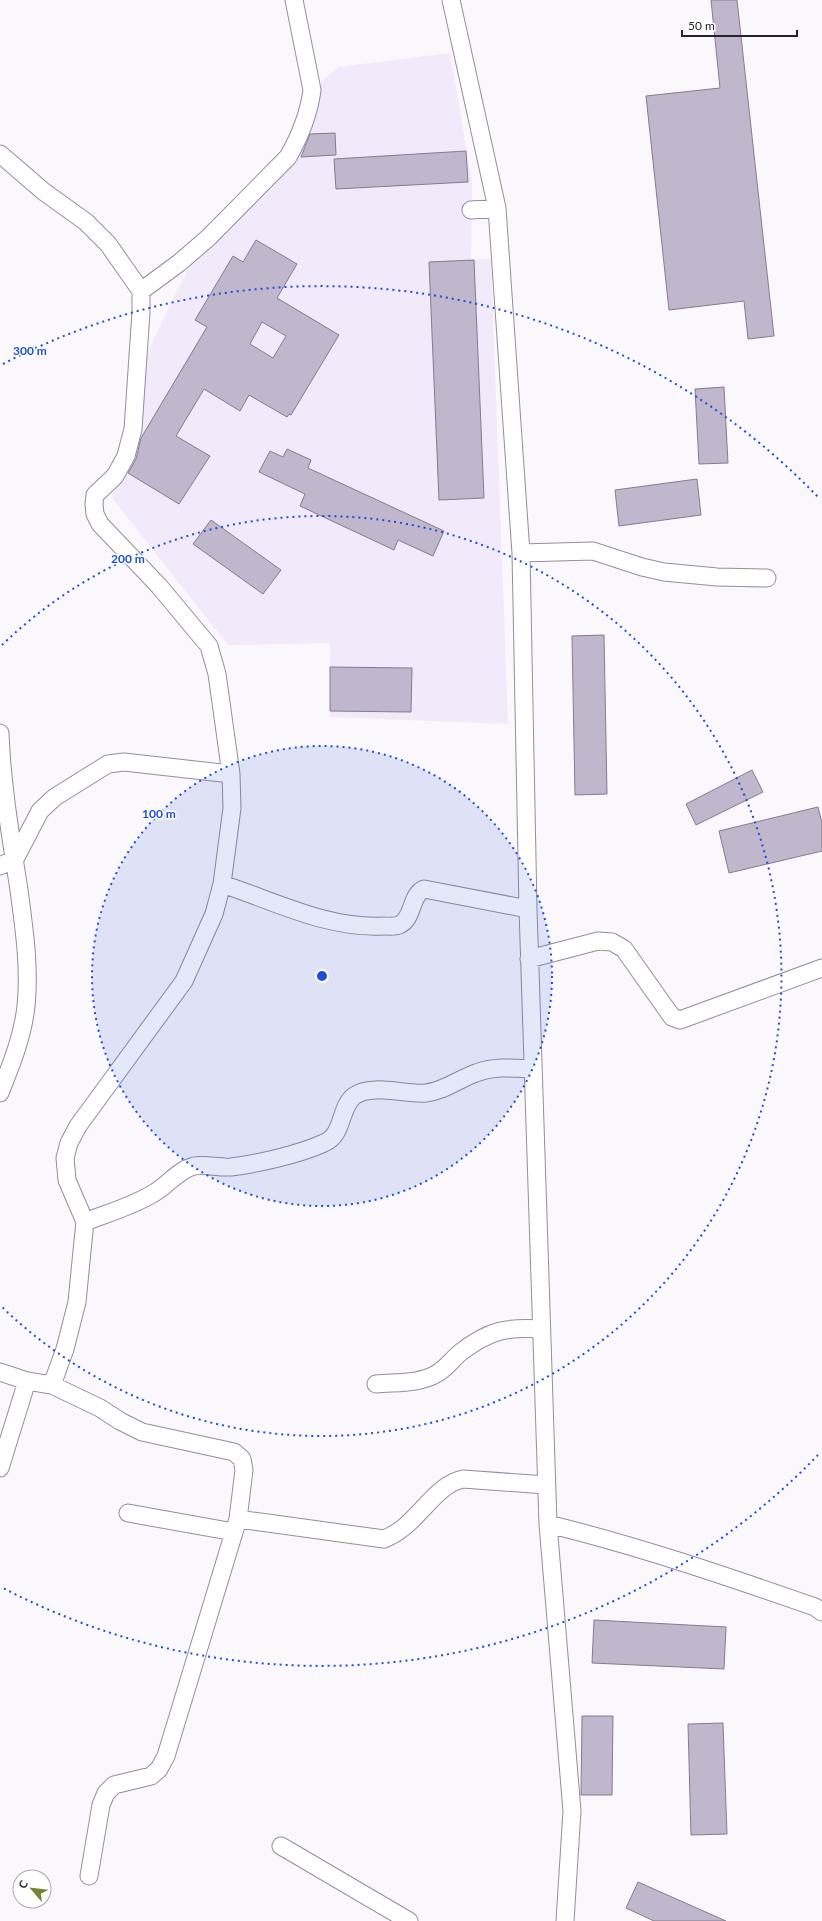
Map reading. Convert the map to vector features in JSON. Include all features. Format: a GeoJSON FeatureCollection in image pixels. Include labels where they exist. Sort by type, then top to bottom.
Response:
{"type":"FeatureCollection","features":[{"type":"Feature","properties":{"kind":"street"},"geometry":{"type":"LineString","coordinates":[[140,290],[179,263],[208,238],[288,157],[294,146],[305,120],[312,90],[294,0]]}},
{"type":"Feature","properties":{"kind":"street"},"geometry":{"type":"LineString","coordinates":[[451,0],[497,208],[521,554],[529,959],[546,1485],[572,1810],[565,1921]]}},
{"type":"Feature","properties":{"kind":"street"},"geometry":{"type":"LineString","coordinates":[[0,154],[43,191],[86,222],[108,244],[140,290],[141,312],[133,429],[126,456],[115,476],[95,495],[95,514],[100,524],[159,586],[209,646],[217,674],[231,774],[232,808],[222,884],[214,914],[184,981],[78,1126],[69,1143],[65,1158],[67,1180],[85,1222],[76,1302],[65,1349],[52,1385]]}},
{"type":"Feature","properties":{"kind":"street"},"geometry":{"type":"LineString","coordinates":[[471,210],[497,208]]}},
{"type":"Feature","properties":{"kind":"street"},"geometry":{"type":"LineString","coordinates":[[521,554],[593,551],[642,567],[664,572],[717,577],[767,578]]}},
{"type":"Feature","properties":{"kind":"street"},"geometry":{"type":"LineString","coordinates":[[0,733],[6,808],[7,863],[26,942],[26,1005],[22,1028],[13,1061],[0,1093]]}},
{"type":"Feature","properties":{"kind":"street"},"geometry":{"type":"LineString","coordinates":[[7,863],[40,811],[55,797],[108,764],[124,762],[231,774]]}},
{"type":"Feature","properties":{"kind":"street"},"geometry":{"type":"LineString","coordinates":[[222,884],[307,915],[339,923],[373,927],[397,926],[404,922],[417,895],[424,889],[528,909]]}},
{"type":"Feature","properties":{"kind":"street"},"geometry":{"type":"LineString","coordinates":[[529,959],[598,940],[612,942],[624,949],[672,1017],[680,1020],[822,968]]}},
{"type":"Feature","properties":{"kind":"street"},"geometry":{"type":"LineString","coordinates":[[85,1222],[142,1200],[156,1192],[186,1169],[195,1166],[230,1167],[265,1160],[326,1143],[336,1135],[346,1109],[354,1097],[362,1093],[379,1090],[424,1093],[439,1090],[476,1073],[492,1068],[533,1068]]}},
{"type":"Feature","properties":{"kind":"street"},"geometry":{"type":"LineString","coordinates":[[376,1384],[423,1380],[437,1374],[462,1351],[494,1331],[518,1328],[541,1329]]}},
{"type":"Feature","properties":{"kind":"street"},"geometry":{"type":"LineString","coordinates":[[0,1372],[27,1381],[52,1385],[100,1408],[120,1421],[142,1432],[234,1452],[242,1459],[244,1470],[236,1525],[166,1756],[159,1768],[151,1776],[114,1785],[106,1793],[101,1804],[89,1876]]}},
{"type":"Feature","properties":{"kind":"street"},"geometry":{"type":"LineString","coordinates":[[0,1468],[27,1381]]}},
{"type":"Feature","properties":{"kind":"street"},"geometry":{"type":"LineString","coordinates":[[128,1513],[384,1539],[394,1536],[405,1528],[445,1487],[455,1480],[463,1479],[546,1485]]}},
{"type":"Feature","properties":{"kind":"street"},"geometry":{"type":"LineString","coordinates":[[548,1524],[593,1535],[699,1567],[815,1607],[822,1612]]}},
{"type":"Feature","properties":{"kind":"street"},"geometry":{"type":"LineString","coordinates":[[281,1846],[409,1921]]}},
{"type":"Feature","properties":{"kind":"shaded area"},"geometry":{"type":"Polygon","coordinates":[[[450,53],[472,182],[471,260],[491,259],[508,724],[330,717],[330,643],[228,645],[112,498],[139,437],[148,351],[197,250],[291,154],[323,80],[339,67],[450,53]]]}},
{"type":"Feature","properties":{"kind":"building"},"geometry":{"type":"Polygon","coordinates":[[[711,0],[737,0],[774,336],[748,339],[744,301],[669,310],[646,96],[720,88],[711,0]]]}},
{"type":"Feature","properties":{"kind":"building"},"geometry":{"type":"Polygon","coordinates":[[[335,133],[336,155],[301,157],[310,134],[335,133]]]}},
{"type":"Feature","properties":{"kind":"building"},"geometry":{"type":"Polygon","coordinates":[[[466,151],[468,182],[336,189],[334,159],[466,151]]]}},
{"type":"Feature","properties":{"kind":"building"},"geometry":{"type":"Polygon","coordinates":[[[256,240],[297,264],[277,298],[339,335],[291,415],[289,414],[287,417],[249,395],[240,411],[204,389],[176,436],[210,456],[179,504],[128,473],[136,459],[141,438],[207,327],[195,320],[233,256],[243,262],[256,240]],[[262,322],[250,344],[273,358],[286,336],[262,322]]]}},
{"type":"Feature","properties":{"kind":"building"},"geometry":{"type":"Polygon","coordinates":[[[474,260],[484,498],[439,500],[429,262],[474,260]]]}},
{"type":"Feature","properties":{"kind":"building"},"geometry":{"type":"Polygon","coordinates":[[[724,387],[728,463],[699,464],[695,389],[724,387]]]}},
{"type":"Feature","properties":{"kind":"building"},"geometry":{"type":"Polygon","coordinates":[[[287,449],[311,460],[308,468],[444,531],[433,556],[398,540],[394,550],[300,506],[305,494],[259,472],[270,451],[283,457],[287,449]]]}},
{"type":"Feature","properties":{"kind":"building"},"geometry":{"type":"Polygon","coordinates":[[[697,479],[701,515],[619,526],[615,490],[697,479]]]}},
{"type":"Feature","properties":{"kind":"building"},"geometry":{"type":"Polygon","coordinates":[[[211,520],[281,570],[263,594],[193,544],[211,520]]]}},
{"type":"Feature","properties":{"kind":"building"},"geometry":{"type":"Polygon","coordinates":[[[604,635],[607,794],[575,795],[572,636],[604,635]]]}},
{"type":"Feature","properties":{"kind":"building"},"geometry":{"type":"Polygon","coordinates":[[[330,667],[412,668],[411,712],[330,711],[330,667]]]}},
{"type":"Feature","properties":{"kind":"building"},"geometry":{"type":"Polygon","coordinates":[[[752,770],[763,792],[696,825],[686,804],[752,770]]]}},
{"type":"Feature","properties":{"kind":"building"},"geometry":{"type":"Polygon","coordinates":[[[818,807],[822,823],[822,851],[729,873],[719,831],[818,807]]]}},
{"type":"Feature","properties":{"kind":"building"},"geometry":{"type":"Polygon","coordinates":[[[594,1620],[726,1627],[724,1669],[592,1663],[594,1620]]]}},
{"type":"Feature","properties":{"kind":"building"},"geometry":{"type":"Polygon","coordinates":[[[582,1716],[613,1716],[612,1795],[581,1795],[582,1716]]]}},
{"type":"Feature","properties":{"kind":"building"},"geometry":{"type":"Polygon","coordinates":[[[723,1723],[727,1834],[691,1835],[688,1724],[723,1723]]]}},
{"type":"Feature","properties":{"kind":"building"},"geometry":{"type":"Polygon","coordinates":[[[638,1882],[726,1921],[654,1921],[626,1908],[638,1882]]]}}]}
